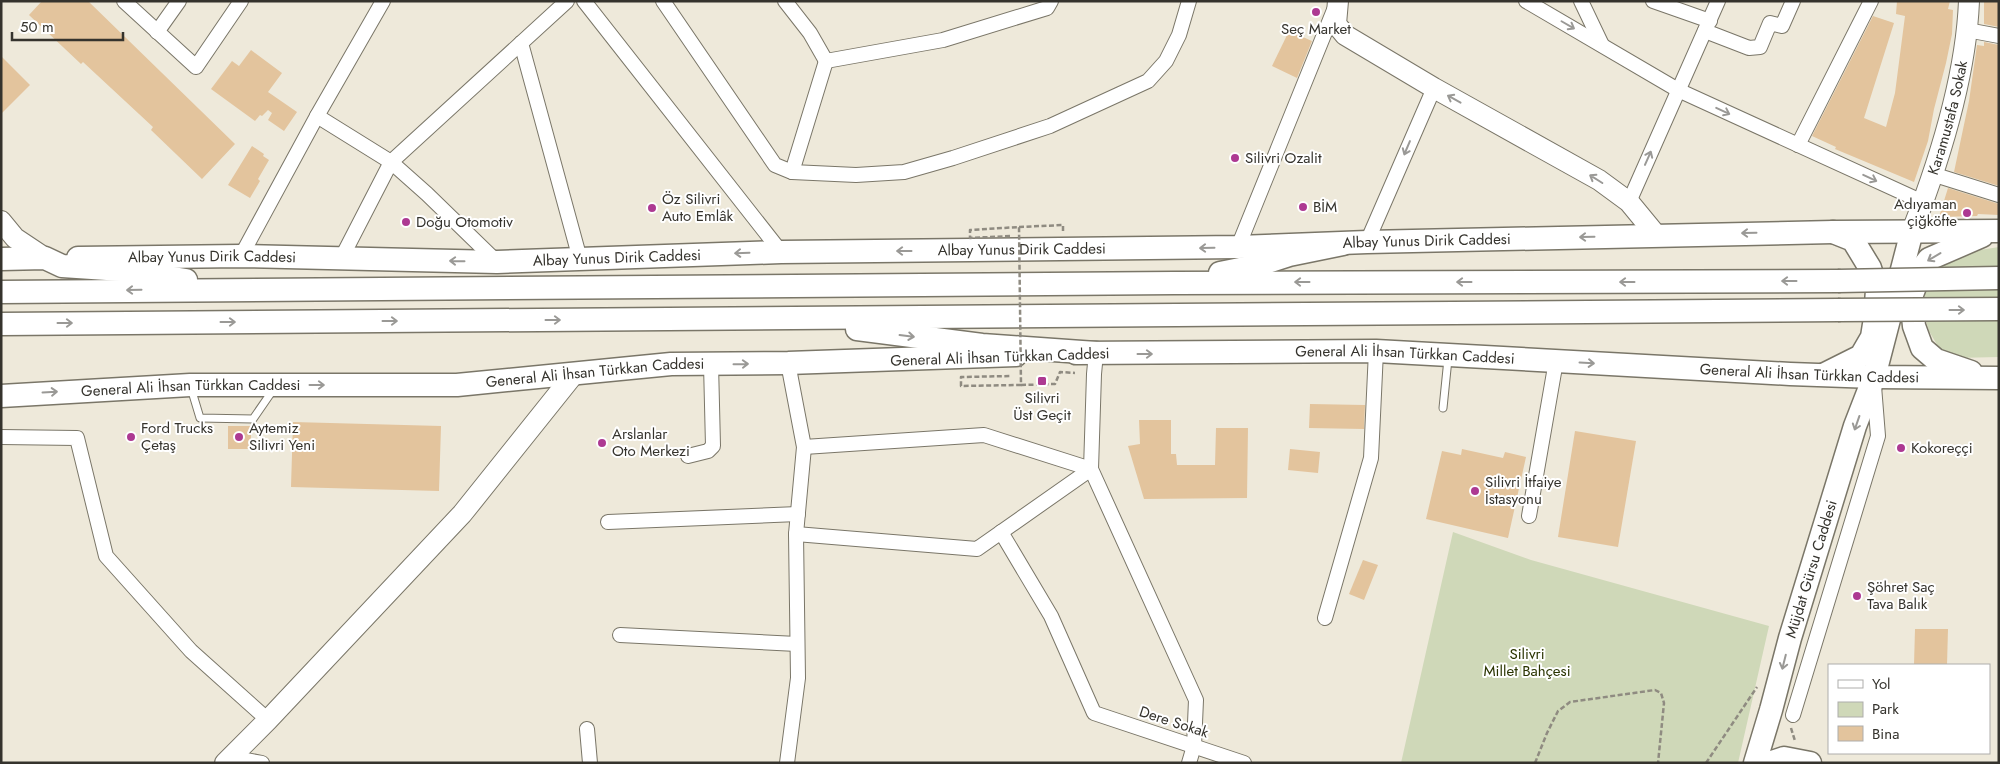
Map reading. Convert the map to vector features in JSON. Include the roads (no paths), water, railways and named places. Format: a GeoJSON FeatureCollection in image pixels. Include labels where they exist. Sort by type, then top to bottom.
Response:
{"type":"FeatureCollection","features":[{"type":"Feature","properties":{"kind":"main road"},"geometry":{"type":"LineString","coordinates":[[1337,1],[1336,24],[1345,35],[1434,88],[1599,180],[1628,202],[1657,236]]}},
{"type":"Feature","properties":{"kind":"main road","name":"Karamustafa Sokak"},"geometry":{"type":"LineString","coordinates":[[1912,231],[1932,174],[1951,108],[1968,30],[1969,1]]}},
{"type":"Feature","properties":{"kind":"main road"},"geometry":{"type":"LineString","coordinates":[[1,221],[16,238],[45,258],[62,266],[150,273],[192,281],[218,290]]}},
{"type":"Feature","properties":{"kind":"main road","name":"Müjdat Gürsu Caddesi"},"geometry":{"type":"LineString","coordinates":[[1755,763],[1790,638],[1855,426],[1874,377],[1912,231]]}},
{"type":"Feature","properties":{"kind":"main road","name":"Albay Yunus Dirik Caddesi"},"geometry":{"type":"LineString","coordinates":[[1,259],[240,256],[497,262],[781,252],[1238,247],[1367,242],[1833,232],[1997,231]]}},
{"type":"Feature","properties":{"kind":"main road"},"geometry":{"type":"LineString","coordinates":[[1994,378],[1936,360],[1922,348],[1914,326],[1911,297],[1922,268],[1929,259],[1997,231]]}},
{"type":"Feature","properties":{"kind":"main road"},"geometry":{"type":"LineString","coordinates":[[1822,375],[1861,356],[1872,337],[1876,318],[1877,290],[1870,268],[1853,240],[1833,232]]}},
{"type":"Feature","properties":{"kind":"main road"},"geometry":{"type":"LineString","coordinates":[[1174,283],[1255,266],[1290,255],[1343,244]]}},
{"type":"Feature","properties":{"kind":"main road"},"geometry":{"type":"LineString","coordinates":[[1,292],[1174,283],[1838,281],[1999,278]]}},
{"type":"Feature","properties":{"kind":"main road"},"geometry":{"type":"LineString","coordinates":[[6,324],[1999,309]]}},
{"type":"Feature","properties":{"kind":"main road"},"geometry":{"type":"LineString","coordinates":[[790,318],[1095,363]]}},
{"type":"Feature","properties":{"kind":"main road","name":"General Ali İhsan Türkkan Caddesi"},"geometry":{"type":"LineString","coordinates":[[1,396],[190,385],[457,385],[671,364],[1095,363],[1376,351],[1822,375],[1994,378]]}},
{"type":"Feature","properties":{"kind":"main road"},"geometry":{"type":"LineString","coordinates":[[227,760],[268,720],[462,514],[574,374]]}},
{"type":"Feature","properties":{"kind":"main road"},"geometry":{"type":"LineString","coordinates":[[1769,763],[1784,758],[1810,763]]}},
{"type":"Feature","properties":{"kind":"street"},"geometry":{"type":"LineString","coordinates":[[124,1],[196,67],[241,1]]}},
{"type":"Feature","properties":{"kind":"street"},"geometry":{"type":"LineString","coordinates":[[158,32],[179,1]]}},
{"type":"Feature","properties":{"kind":"street"},"geometry":{"type":"LineString","coordinates":[[240,256],[317,116],[384,1]]}},
{"type":"Feature","properties":{"kind":"street"},"geometry":{"type":"LineString","coordinates":[[341,259],[391,162],[567,1]]}},
{"type":"Feature","properties":{"kind":"street"},"geometry":{"type":"LineString","coordinates":[[584,1],[781,252]]}},
{"type":"Feature","properties":{"kind":"street"},"geometry":{"type":"LineString","coordinates":[[663,1],[775,166],[792,172],[856,175],[904,172],[953,158],[1050,126],[1148,81],[1166,60],[1179,35],[1189,1]]}},
{"type":"Feature","properties":{"kind":"street"},"geometry":{"type":"LineString","coordinates":[[785,1],[810,33],[826,61],[792,172]]}},
{"type":"Feature","properties":{"kind":"street"},"geometry":{"type":"LineString","coordinates":[[826,61],[943,40],[1047,8],[1050,1]]}},
{"type":"Feature","properties":{"kind":"street"},"geometry":{"type":"LineString","coordinates":[[1238,247],[1337,1]]}},
{"type":"Feature","properties":{"kind":"street"},"geometry":{"type":"LineString","coordinates":[[1526,1],[1678,90],[1923,202]]}},
{"type":"Feature","properties":{"kind":"street"},"geometry":{"type":"LineString","coordinates":[[1581,1],[1602,45]]}},
{"type":"Feature","properties":{"kind":"street"},"geometry":{"type":"LineString","coordinates":[[1653,1],[1749,48],[1760,47],[1770,23],[1782,26],[1793,1]]}},
{"type":"Feature","properties":{"kind":"street"},"geometry":{"type":"LineString","coordinates":[[1628,202],[1718,1]]}},
{"type":"Feature","properties":{"kind":"street"},"geometry":{"type":"LineString","coordinates":[[1798,145],[1872,1]]}},
{"type":"Feature","properties":{"kind":"street"},"geometry":{"type":"LineString","coordinates":[[1968,30],[1999,36]]}},
{"type":"Feature","properties":{"kind":"street"},"geometry":{"type":"LineString","coordinates":[[521,43],[580,259]]}},
{"type":"Feature","properties":{"kind":"street"},"geometry":{"type":"LineString","coordinates":[[1367,242],[1434,88]]}},
{"type":"Feature","properties":{"kind":"street"},"geometry":{"type":"LineString","coordinates":[[317,116],[391,162],[497,262]]}},
{"type":"Feature","properties":{"kind":"street"},"geometry":{"type":"LineString","coordinates":[[1932,174],[1999,195]]}},
{"type":"Feature","properties":{"kind":"street"},"geometry":{"type":"LineString","coordinates":[[1325,618],[1371,458],[1376,351]]}},
{"type":"Feature","properties":{"kind":"street"},"geometry":{"type":"LineString","coordinates":[[1529,516],[1556,361]]}},
{"type":"Feature","properties":{"kind":"street"},"geometry":{"type":"LineString","coordinates":[[786,763],[798,678],[796,534],[804,447],[788,363]]}},
{"type":"Feature","properties":{"kind":"street"},"geometry":{"type":"LineString","coordinates":[[1095,363],[1091,469],[1196,700],[1194,746],[1189,763]]}},
{"type":"Feature","properties":{"kind":"street"},"geometry":{"type":"LineString","coordinates":[[688,456],[708,451],[713,446],[711,364]]}},
{"type":"Feature","properties":{"kind":"street"},"geometry":{"type":"LineString","coordinates":[[1793,715],[1878,436],[1874,377]]}},
{"type":"Feature","properties":{"kind":"street"},"geometry":{"type":"LineString","coordinates":[[804,447],[984,435],[1091,469]]}},
{"type":"Feature","properties":{"kind":"street"},"geometry":{"type":"LineString","coordinates":[[1,437],[77,438],[106,556],[191,651],[268,720]]}},
{"type":"Feature","properties":{"kind":"street"},"geometry":{"type":"LineString","coordinates":[[796,534],[977,549],[1091,469]]}},
{"type":"Feature","properties":{"kind":"street"},"geometry":{"type":"LineString","coordinates":[[608,522],[798,514]]}},
{"type":"Feature","properties":{"kind":"street","name":"Dere Sokak"},"geometry":{"type":"LineString","coordinates":[[1001,532],[1051,616],[1094,713],[1244,763]]}},
{"type":"Feature","properties":{"kind":"street"},"geometry":{"type":"LineString","coordinates":[[620,635],[797,644]]}},
{"type":"Feature","properties":{"kind":"street"},"geometry":{"type":"LineString","coordinates":[[587,729],[590,763]]}},
{"type":"Feature","properties":{"kind":"street"},"geometry":{"type":"LineString","coordinates":[[227,760],[262,763]]}},
{"type":"Feature","properties":{"kind":"lane"},"geometry":{"type":"LineString","coordinates":[[1443,408],[1448,356]]}},
{"type":"Feature","properties":{"kind":"lane"},"geometry":{"type":"LineString","coordinates":[[190,385],[200,418],[253,419],[276,386]]}},
{"type":"Feature","properties":{"kind":"place","name":"Seç Market"},"geometry":{"type":"Point","coordinates":[1316,12]}},
{"type":"Feature","properties":{"kind":"place","name":"Silivri Ozalit"},"geometry":{"type":"Point","coordinates":[1235,158]}},
{"type":"Feature","properties":{"kind":"place","name":"BİM"},"geometry":{"type":"Point","coordinates":[1303,207]}},
{"type":"Feature","properties":{"kind":"place","name":"Öz Silivri Auto Emlâk"},"geometry":{"type":"Point","coordinates":[652,208]}},
{"type":"Feature","properties":{"kind":"place","name":"Adıyaman çiğköfte"},"geometry":{"type":"Point","coordinates":[1967,213]}},
{"type":"Feature","properties":{"kind":"place","name":"Doğu Otomotiv"},"geometry":{"type":"Point","coordinates":[406,222]}},
{"type":"Feature","properties":{"kind":"place","name":"Silivri Üst Geçit"},"geometry":{"type":"Point","coordinates":[1042,381]}},
{"type":"Feature","properties":{"kind":"place","name":"Ford Trucks Çetaş"},"geometry":{"type":"Point","coordinates":[131,437]}},
{"type":"Feature","properties":{"kind":"place","name":"Aytemiz Silivri Yeni"},"geometry":{"type":"Point","coordinates":[239,437]}},
{"type":"Feature","properties":{"kind":"place","name":"Arslanlar Oto Merkezi"},"geometry":{"type":"Point","coordinates":[602,443]}},
{"type":"Feature","properties":{"kind":"place","name":"Kokoreççi"},"geometry":{"type":"Point","coordinates":[1901,448]}},
{"type":"Feature","properties":{"kind":"place","name":"Silivri İtfaiye İstasyonu"},"geometry":{"type":"Point","coordinates":[1475,491]}},
{"type":"Feature","properties":{"kind":"place","name":"Şöhret Saç Tava Balık"},"geometry":{"type":"Point","coordinates":[1857,596]}},
{"type":"Feature","properties":{"kind":"park label","name":"Silivri Millet Bahçesi"},"geometry":{"type":"Point","coordinates":[1527,662]}}]}
